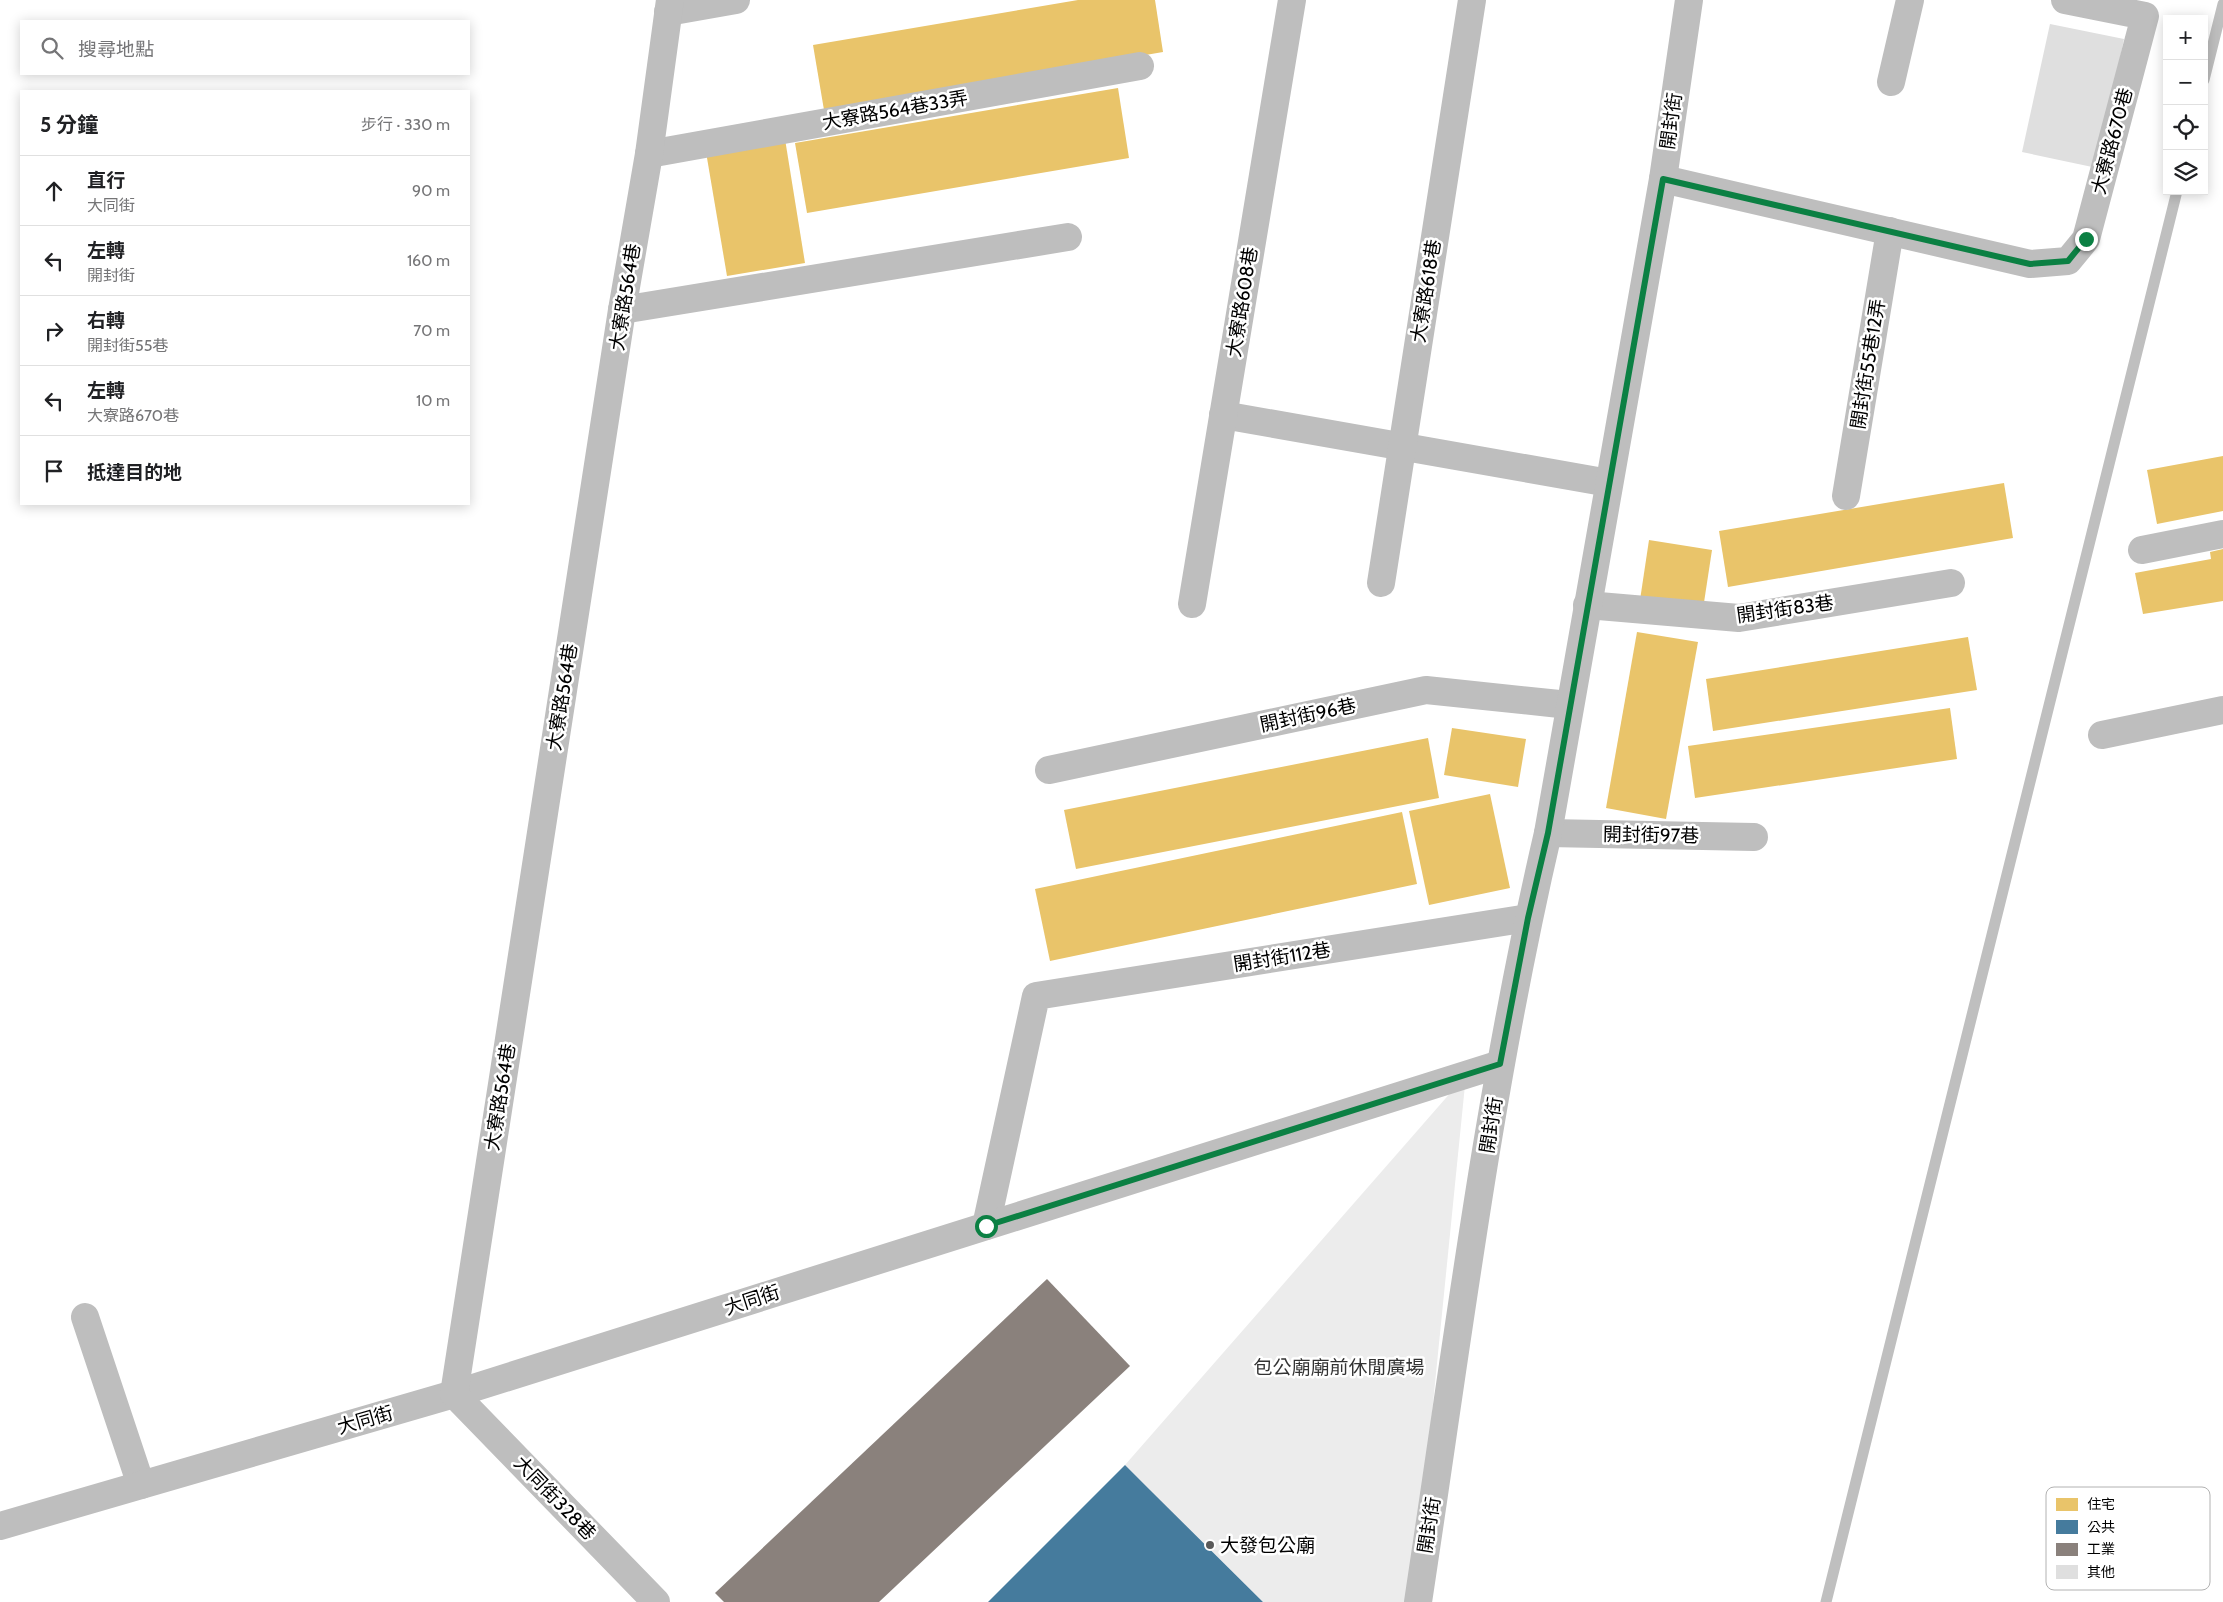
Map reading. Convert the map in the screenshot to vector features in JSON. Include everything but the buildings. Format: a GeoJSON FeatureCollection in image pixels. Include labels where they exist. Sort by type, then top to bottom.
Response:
{"type":"FeatureCollection","features":[{"type":"Feature","properties":{"kind":"street"},"geometry":{"type":"LineString","coordinates":[[669,6],[736,0]]}},
{"type":"Feature","properties":{"kind":"street","name":"大寮路608巷"},"geometry":{"type":"LineString","coordinates":[[1192,604],[1292,0]]}},
{"type":"Feature","properties":{"kind":"street","name":"大寮路618巷"},"geometry":{"type":"LineString","coordinates":[[1381,583],[1472,0]]}},
{"type":"Feature","properties":{"kind":"street","name":"開封街"},"geometry":{"type":"LineString","coordinates":[[1418,1602],[1500,1064],[1528,918],[1548,833],[1663,179],[1689,0]]}},
{"type":"Feature","properties":{"kind":"street"},"geometry":{"type":"LineString","coordinates":[[1891,82],[1910,0]]}},
{"type":"Feature","properties":{"kind":"street","name":"大寮路670巷"},"geometry":{"type":"LineString","coordinates":[[1890,231],[2030,264],[2068,261],[2086,239],[2145,16],[2065,0]]}},
{"type":"Feature","properties":{"kind":"street","name":"大寮路564巷"},"geometry":{"type":"LineString","coordinates":[[454,1394],[622,310],[649,154],[669,6]]}},
{"type":"Feature","properties":{"kind":"street","name":"大寮路564巷33弄"},"geometry":{"type":"LineString","coordinates":[[649,154],[1140,66]]}},
{"type":"Feature","properties":{"kind":"street"},"geometry":{"type":"LineString","coordinates":[[1663,179],[1890,231]]}},
{"type":"Feature","properties":{"kind":"street","name":"開封街55巷12弄"},"geometry":{"type":"LineString","coordinates":[[1846,496],[1890,231]]}},
{"type":"Feature","properties":{"kind":"street"},"geometry":{"type":"LineString","coordinates":[[622,310],[1068,237]]}},
{"type":"Feature","properties":{"kind":"street"},"geometry":{"type":"LineString","coordinates":[[1223,415],[1402,445],[1609,483]]}},
{"type":"Feature","properties":{"kind":"street"},"geometry":{"type":"LineString","coordinates":[[2142,550],[2223,534]]}},
{"type":"Feature","properties":{"kind":"street","name":"開封街83巷"},"geometry":{"type":"LineString","coordinates":[[1587,605],[1739,618],[1951,583]]}},
{"type":"Feature","properties":{"kind":"street","name":"開封街96巷"},"geometry":{"type":"LineString","coordinates":[[1048,770],[1426,690],[1569,706]]}},
{"type":"Feature","properties":{"kind":"street"},"geometry":{"type":"LineString","coordinates":[[2102,735],[2223,710]]}},
{"type":"Feature","properties":{"kind":"street","name":"開封街97巷"},"geometry":{"type":"LineString","coordinates":[[1548,833],[1754,837]]}},
{"type":"Feature","properties":{"kind":"street","name":"開封街112巷"},"geometry":{"type":"LineString","coordinates":[[986,1226],[1036,996],[1528,918]]}},
{"type":"Feature","properties":{"kind":"street","name":"大同街"},"geometry":{"type":"LineString","coordinates":[[0,1526],[454,1394],[1500,1064]]}},
{"type":"Feature","properties":{"kind":"street"},"geometry":{"type":"LineString","coordinates":[[86,1318],[140,1485]]}},
{"type":"Feature","properties":{"kind":"street","name":"大同街328巷"},"geometry":{"type":"LineString","coordinates":[[454,1394],[656,1602]]}},
{"type":"Feature","properties":{"kind":"green space","name":"包公廟廟前休閒廣場"},"geometry":{"type":"Polygon","coordinates":[[[1466,1075],[1413,1602],[1263,1602],[1125,1465],[1466,1075]]]}},
{"type":"Feature","properties":{"kind":"waterway"},"geometry":{"type":"LineString","coordinates":[[2208,64],[2223,4]]}},
{"type":"Feature","properties":{"kind":"waterway"},"geometry":{"type":"LineString","coordinates":[[1826,1602],[2176,195]]}},
{"type":"Feature","properties":{"kind":"place","name":"大發包公廟"},"geometry":{"type":"Point","coordinates":[1210,1545]}},
{"type":"Feature","properties":{"kind":"route"},"geometry":{"type":"LineString","coordinates":[[986,1226],[1500,1064],[1528,918],[1548,833],[1663,179],[2030,264],[2068,261],[2086,239]]}}]}
